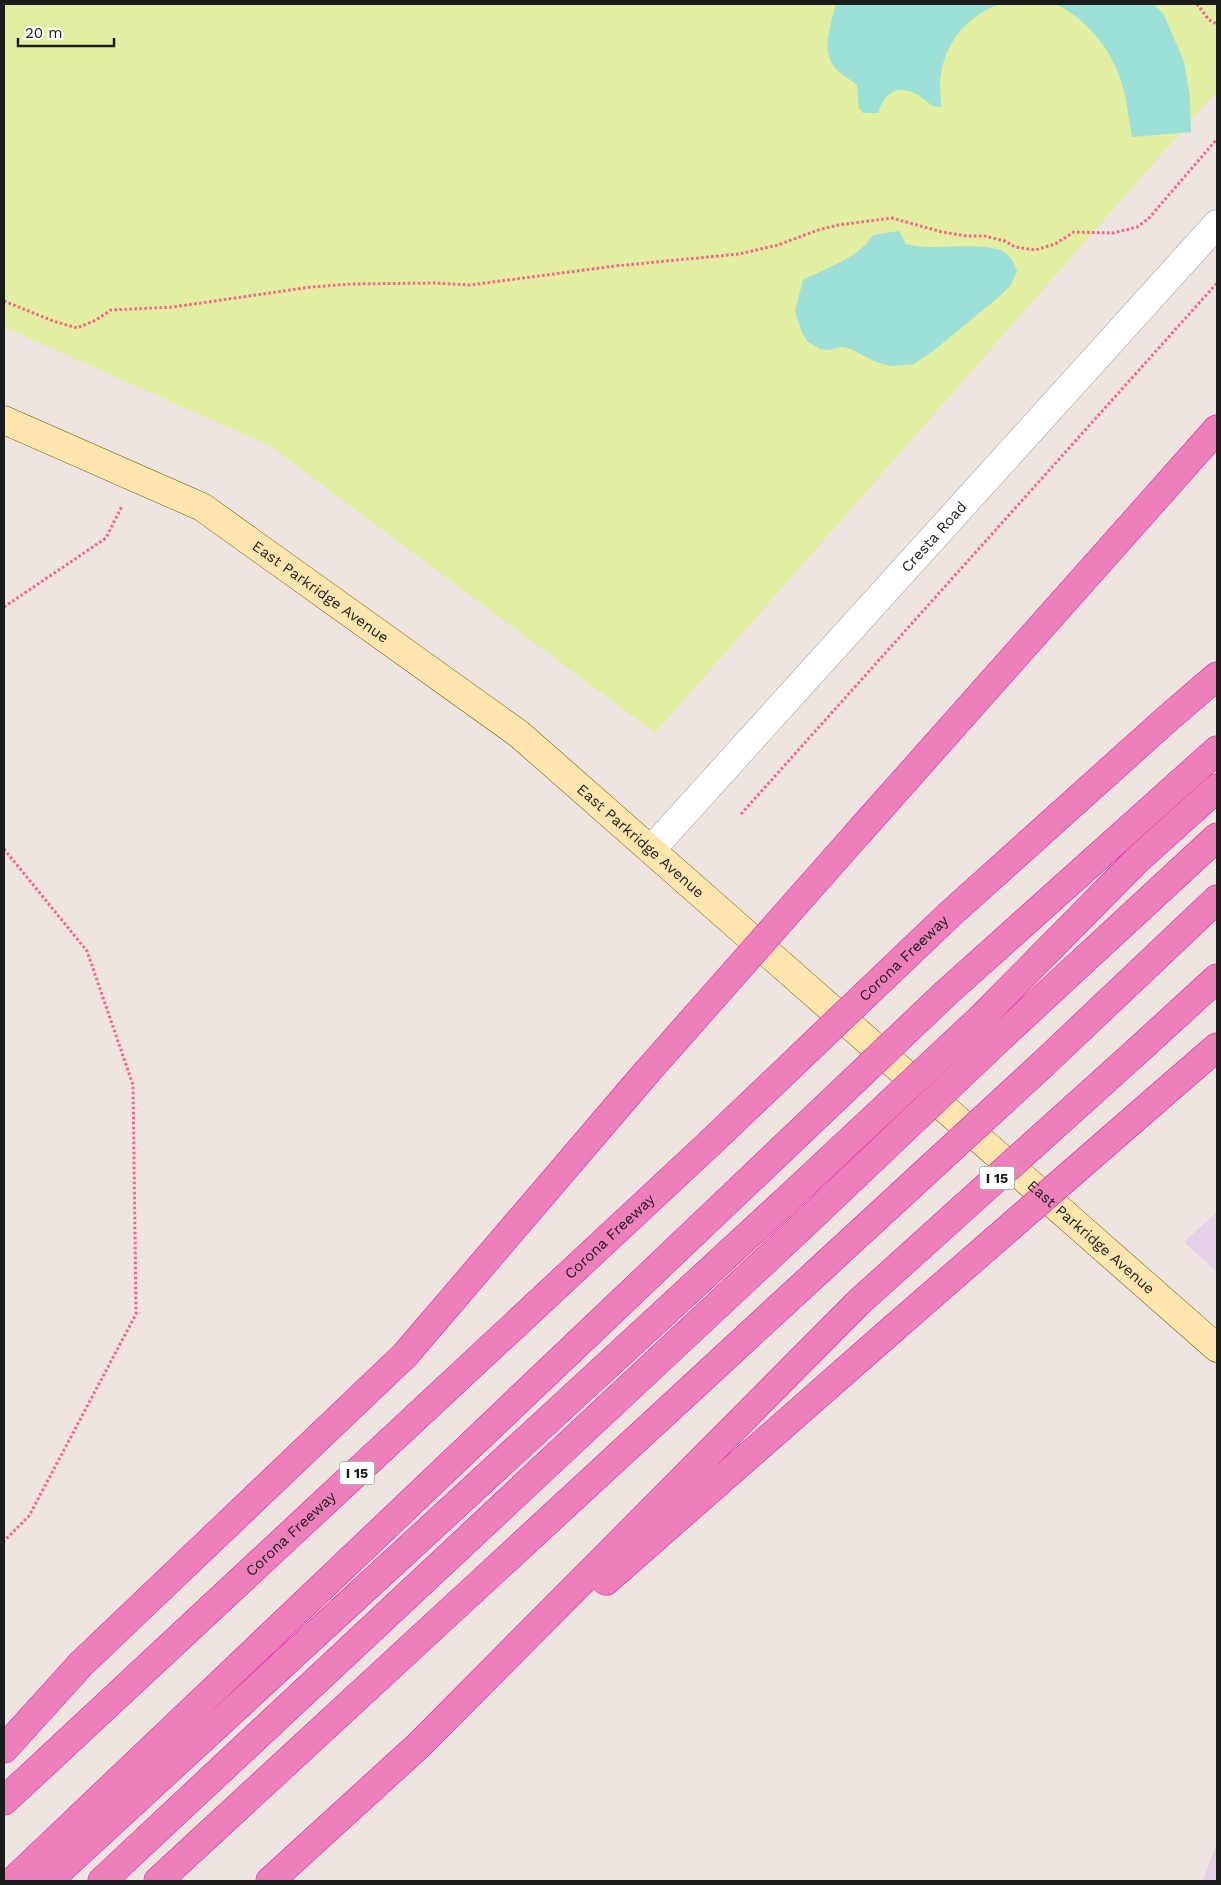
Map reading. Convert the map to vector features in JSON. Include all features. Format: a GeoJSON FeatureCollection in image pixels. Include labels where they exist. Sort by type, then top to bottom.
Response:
{"type":"FeatureCollection","features":[{"type":"Feature","properties":{"kind":"highway"},"geometry":{"type":"LineString","coordinates":[[4,1749],[81,1664],[405,1355],[646,1073],[1217,429]]}},
{"type":"Feature","properties":{"kind":"highway"},"geometry":{"type":"LineString","coordinates":[[1167,719],[1217,660]]}},
{"type":"Feature","properties":{"kind":"highway","name":"Corona Freeway"},"geometry":{"type":"LineString","coordinates":[[4,1801],[709,1144],[949,915],[1217,676]]}},
{"type":"Feature","properties":{"kind":"highway"},"geometry":{"type":"LineString","coordinates":[[13,1881],[946,993],[1217,750]]}},
{"type":"Feature","properties":{"kind":"highway"},"geometry":{"type":"LineString","coordinates":[[48,1881],[779,1207],[981,1018],[1137,860],[1217,788]]}},
{"type":"Feature","properties":{"kind":"highway"},"geometry":{"type":"LineString","coordinates":[[102,1881],[799,1229],[1004,1034],[1217,837]]}},
{"type":"Feature","properties":{"kind":"highway"},"geometry":{"type":"LineString","coordinates":[[158,1881],[1043,1064],[1217,899]]}},
{"type":"Feature","properties":{"kind":"highway","name":"I 15"},"geometry":{"type":"LineString","coordinates":[[270,1881],[419,1745],[860,1302],[1217,978]]}},
{"type":"Feature","properties":{"kind":"highway"},"geometry":{"type":"LineString","coordinates":[[419,1745],[1217,1047]]}},
{"type":"Feature","properties":{"kind":"main road","name":"East Parkridge Avenue"},"geometry":{"type":"LineString","coordinates":[[4,420],[202,507],[519,734],[1217,1348]]}},
{"type":"Feature","properties":{"kind":"street","name":"Cresta Road"},"geometry":{"type":"LineString","coordinates":[[651,850],[1217,224]]}},
{"type":"Feature","properties":{"kind":"path"},"geometry":{"type":"LineString","coordinates":[[1197,4],[1210,20],[1217,24]]}},
{"type":"Feature","properties":{"kind":"path"},"geometry":{"type":"LineString","coordinates":[[4,301],[53,322],[77,328],[96,320],[111,310],[173,307],[311,287],[352,284],[434,283],[470,285],[615,266],[739,254],[778,245],[818,230],[892,218],[942,232],[967,236],[984,236],[1006,241],[1015,247],[1035,250],[1055,244],[1074,232],[1113,233],[1137,227],[1149,218],[1217,139]]}},
{"type":"Feature","properties":{"kind":"path"},"geometry":{"type":"LineString","coordinates":[[741,814],[1217,283]]}},
{"type":"Feature","properties":{"kind":"path"},"geometry":{"type":"LineString","coordinates":[[4,607],[106,538],[136,478]]}},
{"type":"Feature","properties":{"kind":"path"},"geometry":{"type":"LineString","coordinates":[[4,849],[87,951],[133,1085],[136,1314],[29,1516],[4,1541]]}},
{"type":"Feature","properties":{"kind":"shaded area"},"geometry":{"type":"Polygon","coordinates":[[[1217,1212],[1217,1272],[1184,1242],[1217,1212]]]}},
{"type":"Feature","properties":{"kind":"shaded area"},"geometry":{"type":"Polygon","coordinates":[[[1217,1842],[1217,1881],[1203,1881],[1217,1842]]]}},
{"type":"Feature","properties":{"kind":"green space"},"geometry":{"type":"Polygon","coordinates":[[[4,4],[1217,4],[1217,91],[655,733],[270,446],[4,327],[4,4]]]}},
{"type":"Feature","properties":{"kind":"water"},"geometry":{"type":"Polygon","coordinates":[[[836,4],[999,4],[986,10],[965,25],[950,46],[942,70],[940,84],[941,107],[932,106],[913,93],[900,90],[885,99],[878,113],[863,113],[859,108],[857,85],[838,71],[832,64],[829,56],[829,30],[836,4]]]}},
{"type":"Feature","properties":{"kind":"water"},"geometry":{"type":"Polygon","coordinates":[[[1056,4],[1154,4],[1164,15],[1184,62],[1190,97],[1191,132],[1132,137],[1125,95],[1109,54],[1081,20],[1056,4]]]}},
{"type":"Feature","properties":{"kind":"water"},"geometry":{"type":"Polygon","coordinates":[[[899,231],[906,244],[930,247],[970,246],[1004,252],[1012,260],[1017,271],[1011,285],[1000,296],[937,348],[914,364],[890,366],[876,362],[851,349],[842,347],[827,350],[820,349],[808,342],[802,333],[795,311],[803,280],[851,256],[867,243],[873,235],[899,231]]]}}]}
